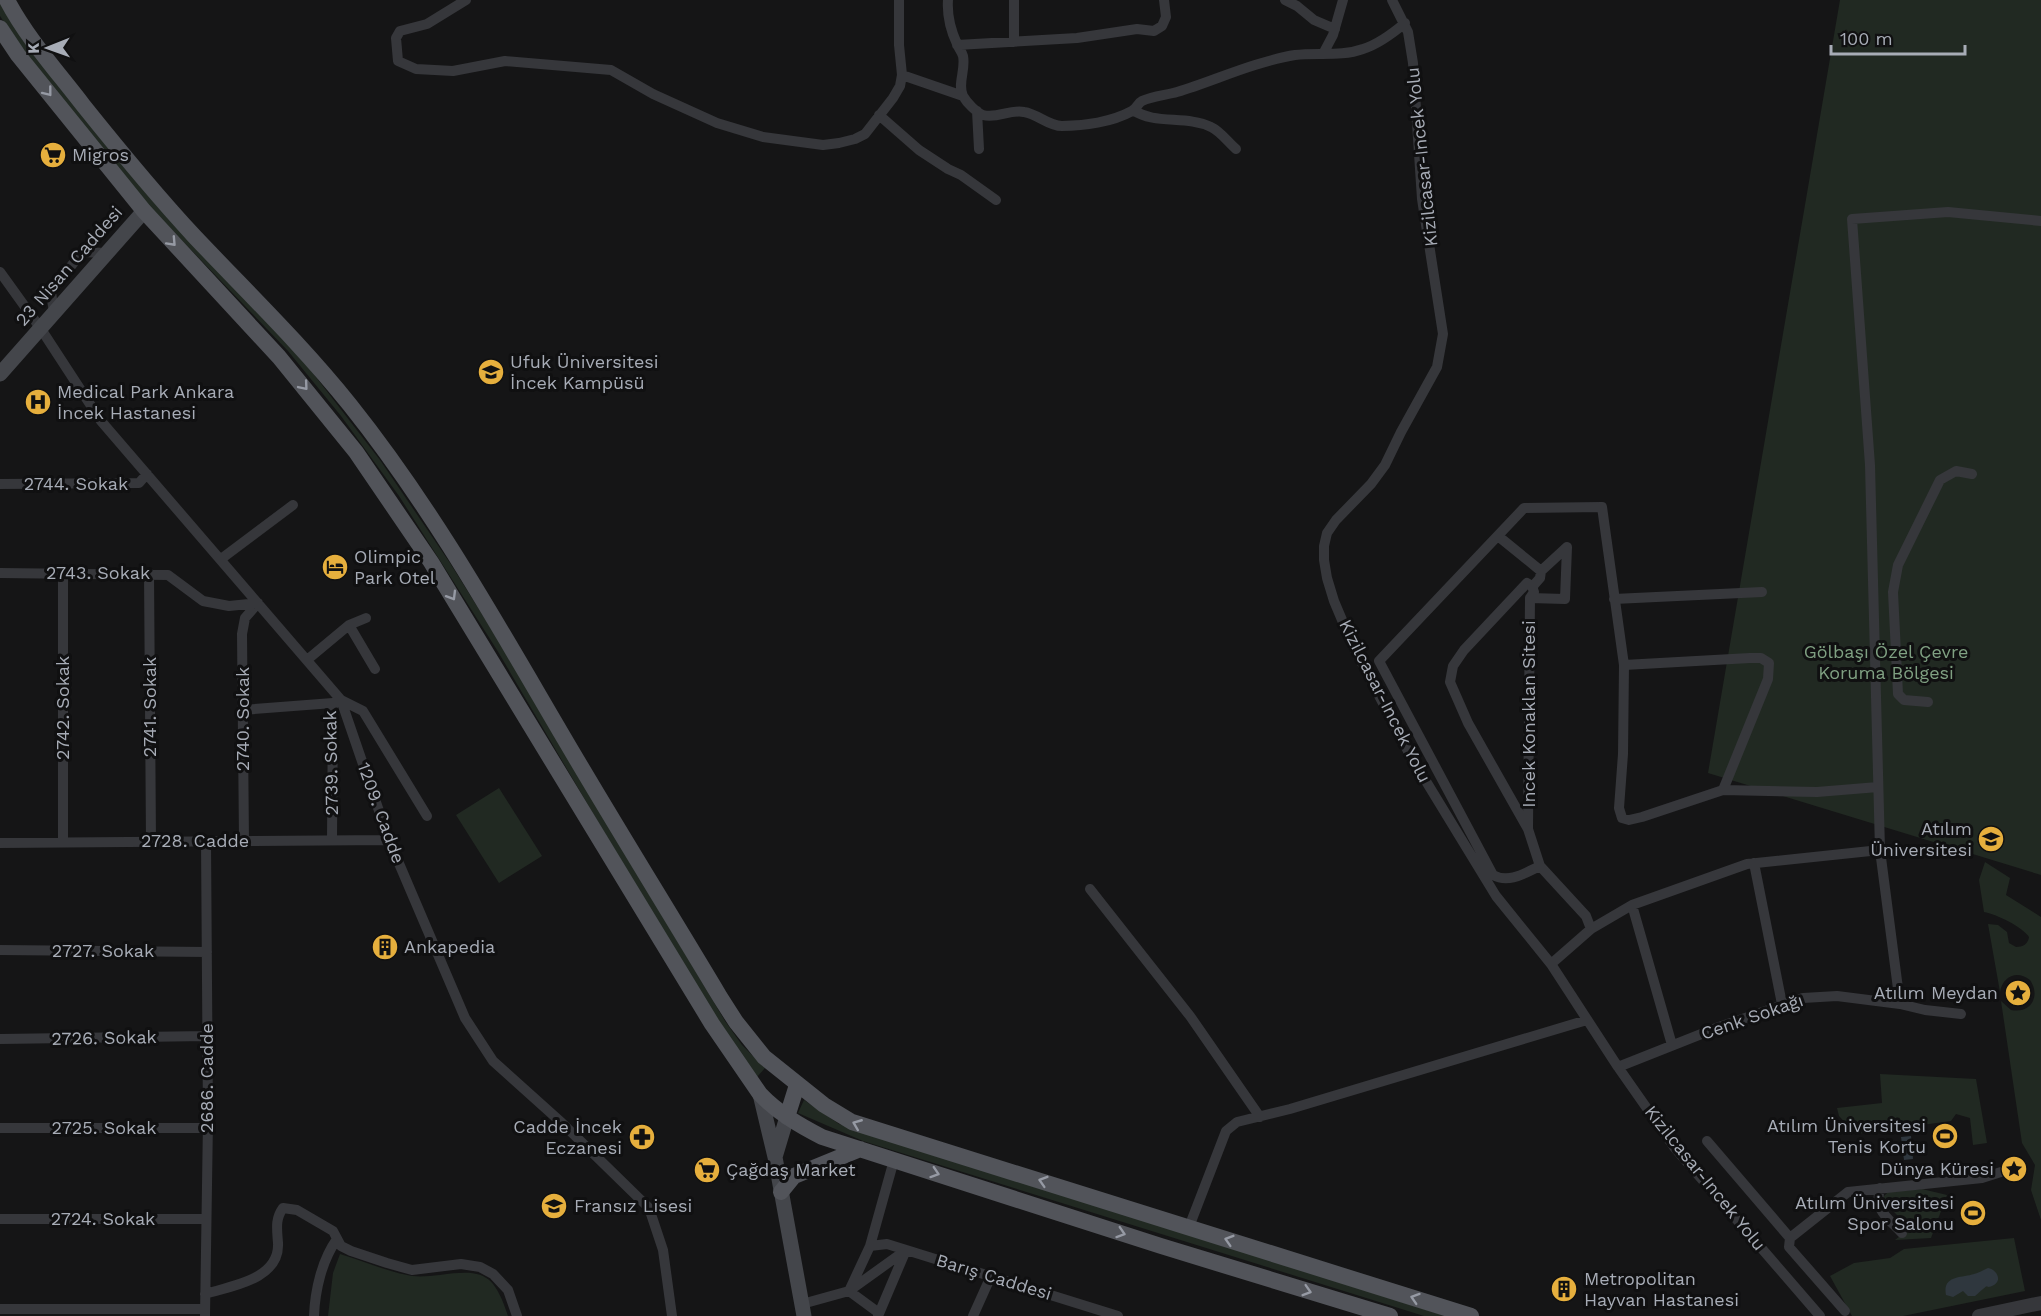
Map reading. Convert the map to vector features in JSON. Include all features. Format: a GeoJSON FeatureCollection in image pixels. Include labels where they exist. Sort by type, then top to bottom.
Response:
{"type":"FeatureCollection","features":[{"type":"Feature","properties":{"kind":"main road"},"geometry":{"type":"LineString","coordinates":[[7,0],[36,46],[141,176],[317,365],[384,450],[429,514],[477,589],[720,997],[756,1047],[781,1071],[838,1115],[863,1127],[1471,1316]]}},
{"type":"Feature","properties":{"kind":"main road"},"geometry":{"type":"LineString","coordinates":[[0,28],[18,54],[144,211],[287,366],[337,426],[394,505],[712,1024],[760,1094],[787,1117],[822,1137],[1161,1246],[1390,1316]]}},
{"type":"Feature","properties":{"kind":"main road","name":"23 Nisan Caddesi"},"geometry":{"type":"LineString","coordinates":[[0,374],[144,211]]}},
{"type":"Feature","properties":{"kind":"main road"},"geometry":{"type":"LineString","coordinates":[[781,1071],[766,1079],[760,1094],[775,1157],[803,1310]]}},
{"type":"Feature","properties":{"kind":"main road"},"geometry":{"type":"LineString","coordinates":[[775,1157],[797,1085]]}},
{"type":"Feature","properties":{"kind":"main road"},"geometry":{"type":"LineString","coordinates":[[781,1192],[794,1176],[860,1149]]}},
{"type":"Feature","properties":{"kind":"street"},"geometry":{"type":"LineString","coordinates":[[466,0],[427,24],[400,31],[396,38],[398,61],[416,69],[453,71],[505,61],[611,70],[653,94],[717,123],[764,136],[823,145],[855,139],[865,134],[897,92],[902,75],[898,45],[899,0]]}},
{"type":"Feature","properties":{"kind":"street"},"geometry":{"type":"LineString","coordinates":[[948,0],[949,18],[957,45],[963,54],[964,68],[961,83],[963,96]]}},
{"type":"Feature","properties":{"kind":"street"},"geometry":{"type":"LineString","coordinates":[[1014,0],[1014,42]]}},
{"type":"Feature","properties":{"kind":"street"},"geometry":{"type":"LineString","coordinates":[[957,45],[1077,38],[1137,29],[1154,31],[1162,26],[1166,17],[1164,0]]}},
{"type":"Feature","properties":{"kind":"street"},"geometry":{"type":"LineString","coordinates":[[1285,0],[1297,6],[1314,20],[1335,29]]}},
{"type":"Feature","properties":{"kind":"street"},"geometry":{"type":"LineString","coordinates":[[1323,54],[1335,29],[1342,0]]}},
{"type":"Feature","properties":{"kind":"street","name":"Kizilcasar-Incek Yolu"},"geometry":{"type":"LineString","coordinates":[[1392,0],[1405,23],[1413,63],[1422,199],[1443,334],[1437,367],[1384,465],[1371,484],[1336,520],[1327,533],[1324,546],[1327,578],[1334,602],[1353,646],[1410,755],[1496,896],[1551,964],[1618,1067],[1674,1147],[1820,1316]]}},
{"type":"Feature","properties":{"kind":"street"},"geometry":{"type":"LineString","coordinates":[[902,75],[963,96],[984,115],[1022,111],[1053,125],[1085,125],[1133,110],[1141,102],[1278,58],[1364,49],[1384,40],[1405,23]]}},
{"type":"Feature","properties":{"kind":"street"},"geometry":{"type":"LineString","coordinates":[[1133,110],[1140,115],[1181,119],[1213,128],[1236,149]]}},
{"type":"Feature","properties":{"kind":"street"},"geometry":{"type":"LineString","coordinates":[[977,111],[979,149]]}},
{"type":"Feature","properties":{"kind":"street"},"geometry":{"type":"LineString","coordinates":[[879,115],[919,150],[961,175],[996,200]]}},
{"type":"Feature","properties":{"kind":"street"},"geometry":{"type":"LineString","coordinates":[[1900,1004],[1880,850],[1870,465],[1852,219],[1948,212],[2041,221]]}},
{"type":"Feature","properties":{"kind":"street","name":"1209. Cadde"},"geometry":{"type":"LineString","coordinates":[[0,272],[41,329],[101,421],[341,700],[389,840],[465,1018],[493,1060],[562,1123],[648,1208],[663,1250],[672,1316]]}},
{"type":"Feature","properties":{"kind":"street"},"geometry":{"type":"LineString","coordinates":[[1929,702],[1904,700],[1898,694],[1894,578],[1898,565],[1940,480],[1956,471],[1972,474]]}},
{"type":"Feature","properties":{"kind":"street","name":"2744. Sokak"},"geometry":{"type":"LineString","coordinates":[[0,484],[139,483],[147,474]]}},
{"type":"Feature","properties":{"kind":"street"},"geometry":{"type":"LineString","coordinates":[[221,559],[293,505]]}},
{"type":"Feature","properties":{"kind":"street"},"geometry":{"type":"LineString","coordinates":[[1540,866],[1510,879],[1500,879],[1493,875],[1379,661],[1524,508],[1602,507],[1624,665],[1623,754],[1619,808],[1622,818],[1629,820],[1642,817],[1723,790],[1817,792],[1878,788]]}},
{"type":"Feature","properties":{"kind":"street"},"geometry":{"type":"LineString","coordinates":[[1498,536],[1541,570],[1568,547],[1565,599],[1530,598]]}},
{"type":"Feature","properties":{"kind":"street","name":"Incek Konaklan Sitesi"},"geometry":{"type":"LineString","coordinates":[[1528,829],[1530,598],[1534,592],[1533,586],[1540,578],[1541,570]]}},
{"type":"Feature","properties":{"kind":"street","name":"2743. Sokak"},"geometry":{"type":"LineString","coordinates":[[0,573],[168,574],[203,601],[229,606],[258,603]]}},
{"type":"Feature","properties":{"kind":"street","name":"2742. Sokak"},"geometry":{"type":"LineString","coordinates":[[63,573],[63,842]]}},
{"type":"Feature","properties":{"kind":"street","name":"2741. Sokak"},"geometry":{"type":"LineString","coordinates":[[149,573],[150,841]]}},
{"type":"Feature","properties":{"kind":"street"},"geometry":{"type":"LineString","coordinates":[[1533,586],[1527,583],[1464,650],[1453,666],[1450,676],[1453,692],[1468,723],[1528,829],[1540,866],[1586,916],[1591,929]]}},
{"type":"Feature","properties":{"kind":"street"},"geometry":{"type":"LineString","coordinates":[[1614,599],[1762,592]]}},
{"type":"Feature","properties":{"kind":"street","name":"2740. Sokak"},"geometry":{"type":"LineString","coordinates":[[244,841],[242,634],[245,618],[258,603]]}},
{"type":"Feature","properties":{"kind":"street"},"geometry":{"type":"LineString","coordinates":[[307,660],[333,636],[349,625],[366,618]]}},
{"type":"Feature","properties":{"kind":"street"},"geometry":{"type":"LineString","coordinates":[[349,625],[375,669]]}},
{"type":"Feature","properties":{"kind":"street"},"geometry":{"type":"LineString","coordinates":[[1624,665],[1750,658],[1761,658],[1769,663],[1768,679],[1723,790]]}},
{"type":"Feature","properties":{"kind":"street"},"geometry":{"type":"LineString","coordinates":[[341,700],[363,711],[427,816]]}},
{"type":"Feature","properties":{"kind":"street","name":"2739. Sokak"},"geometry":{"type":"LineString","coordinates":[[242,710],[333,703],[332,840]]}},
{"type":"Feature","properties":{"kind":"street","name":"2728. Cadde"},"geometry":{"type":"LineString","coordinates":[[0,843],[389,840]]}},
{"type":"Feature","properties":{"kind":"street","name":"2686. Cadde"},"geometry":{"type":"LineString","coordinates":[[205,1312],[208,1128],[206,841]]}},
{"type":"Feature","properties":{"kind":"street"},"geometry":{"type":"LineString","coordinates":[[1551,964],[1591,929],[1632,905],[1747,864],[1880,850]]}},
{"type":"Feature","properties":{"kind":"street"},"geometry":{"type":"LineString","coordinates":[[1754,863],[1782,1004]]}},
{"type":"Feature","properties":{"kind":"street"},"geometry":{"type":"LineString","coordinates":[[1090,889],[1190,1016],[1260,1117]]}},
{"type":"Feature","properties":{"kind":"street"},"geometry":{"type":"LineString","coordinates":[[1632,905],[1672,1045]]}},
{"type":"Feature","properties":{"kind":"street","name":"2727. Sokak"},"geometry":{"type":"LineString","coordinates":[[0,950],[207,952]]}},
{"type":"Feature","properties":{"kind":"street","name":"Cenk Sokağı"},"geometry":{"type":"LineString","coordinates":[[1618,1067],[1803,998],[1837,996],[1961,1014]]}},
{"type":"Feature","properties":{"kind":"street"},"geometry":{"type":"LineString","coordinates":[[1189,1227],[1226,1131],[1237,1122],[1290,1109],[1587,1020]]}},
{"type":"Feature","properties":{"kind":"street","name":"2726. Sokak"},"geometry":{"type":"LineString","coordinates":[[0,1039],[207,1036]]}},
{"type":"Feature","properties":{"kind":"street","name":"2725. Sokak"},"geometry":{"type":"LineString","coordinates":[[0,1128],[208,1128]]}},
{"type":"Feature","properties":{"kind":"street"},"geometry":{"type":"LineString","coordinates":[[1707,1141],[1790,1238]]}},
{"type":"Feature","properties":{"kind":"street"},"geometry":{"type":"LineString","coordinates":[[849,1291],[870,1246],[894,1160]]}},
{"type":"Feature","properties":{"kind":"street"},"geometry":{"type":"LineString","coordinates":[[1845,1311],[1789,1247],[1790,1238],[1848,1192],[1982,1178],[2001,1172]]}},
{"type":"Feature","properties":{"kind":"street"},"geometry":{"type":"LineString","coordinates":[[1880,1188],[1877,1199],[1878,1207],[1902,1233]]}},
{"type":"Feature","properties":{"kind":"street"},"geometry":{"type":"LineString","coordinates":[[205,1294],[246,1282],[272,1266],[279,1252],[277,1216],[283,1208],[297,1210],[333,1231],[341,1246],[351,1251],[412,1270],[461,1264],[480,1267],[493,1274],[508,1290],[517,1316]]}},
{"type":"Feature","properties":{"kind":"street","name":"2724. Sokak"},"geometry":{"type":"LineString","coordinates":[[0,1219],[206,1219]]}},
{"type":"Feature","properties":{"kind":"street"},"geometry":{"type":"LineString","coordinates":[[314,1316],[320,1278],[329,1251],[337,1239]]}},
{"type":"Feature","properties":{"kind":"street","name":"Barış Caddesi"},"geometry":{"type":"LineString","coordinates":[[870,1246],[887,1244],[1118,1316]]}},
{"type":"Feature","properties":{"kind":"street"},"geometry":{"type":"LineString","coordinates":[[849,1291],[878,1314],[906,1250]]}},
{"type":"Feature","properties":{"kind":"street"},"geometry":{"type":"LineString","coordinates":[[803,1310],[849,1291],[906,1250]]}},
{"type":"Feature","properties":{"kind":"street"},"geometry":{"type":"LineString","coordinates":[[973,1316],[991,1276]]}},
{"type":"Feature","properties":{"kind":"street"},"geometry":{"type":"LineString","coordinates":[[1979,1316],[2041,1303]]}},
{"type":"Feature","properties":{"kind":"street"},"geometry":{"type":"LineString","coordinates":[[1079,1316],[1084,1305]]}},
{"type":"Feature","properties":{"kind":"street"},"geometry":{"type":"LineString","coordinates":[[2,1311],[205,1312]]}},
{"type":"Feature","properties":{"kind":"green space","name":"Gölbaşı Özel Çevre Koruma Bölgesi"},"geometry":{"type":"Polygon","coordinates":[[[1840,0],[2041,0],[2041,875],[1708,773],[1840,0]]]}},
{"type":"Feature","properties":{"kind":"green space"},"geometry":{"type":"Polygon","coordinates":[[[0,3],[302,359],[380,460],[450,563],[505,651],[725,1021],[742,1045],[765,1068],[757,1077],[718,1020],[497,650],[399,496],[341,416],[288,351],[149,206],[21,48],[0,16],[0,3]]]}},
{"type":"Feature","properties":{"kind":"green space"},"geometry":{"type":"Polygon","coordinates":[[[499,788],[542,856],[499,883],[456,815],[499,788]]]}},
{"type":"Feature","properties":{"kind":"green space"},"geometry":{"type":"Polygon","coordinates":[[[1985,862],[2010,878],[2006,895],[2041,917],[2041,1220],[2031,1190],[2035,1165],[2022,1143],[2001,1001],[2011,1010],[2024,1009],[2034,998],[2033,986],[2030,980],[2016,975],[2004,982],[2000,992],[1988,924],[1998,925],[2007,932],[2009,943],[2016,947],[2025,945],[2029,937],[2009,921],[1984,912],[1979,880],[1985,862]]]}},
{"type":"Feature","properties":{"kind":"green space"},"geometry":{"type":"Polygon","coordinates":[[[1880,1074],[1976,1079],[1987,1143],[1973,1145],[1970,1118],[1956,1114],[1951,1121],[1856,1134],[1839,1116],[1837,1108],[1882,1103],[1880,1074]]]}},
{"type":"Feature","properties":{"kind":"green space"},"geometry":{"type":"Polygon","coordinates":[[[804,1100],[839,1124],[1446,1316],[1424,1316],[863,1141],[798,1113],[804,1100]]]}},
{"type":"Feature","properties":{"kind":"green space"},"geometry":{"type":"Polygon","coordinates":[[[1922,1189],[1947,1195],[1931,1238],[1895,1240],[1910,1228],[1881,1199],[1888,1192],[1922,1189]]]}},
{"type":"Feature","properties":{"kind":"green space"},"geometry":{"type":"Polygon","coordinates":[[[2014,1238],[2025,1291],[1903,1316],[1852,1316],[1830,1276],[1854,1263],[1890,1258],[1904,1249],[2014,1238]]]}},
{"type":"Feature","properties":{"kind":"green space"},"geometry":{"type":"Polygon","coordinates":[[[340,1254],[412,1276],[477,1274],[485,1277],[498,1291],[508,1316],[328,1316],[333,1273],[340,1254]]]}},
{"type":"Feature","properties":{"kind":"shaded area"},"geometry":{"type":"Polygon","coordinates":[[[1911,1136],[1913,1159],[1904,1160],[1901,1137],[1911,1136]]]}},
{"type":"Feature","properties":{"kind":"shaded area"},"geometry":{"type":"Polygon","coordinates":[[[1988,1268],[1994,1271],[1998,1278],[1996,1284],[1986,1286],[1975,1296],[1968,1296],[1963,1291],[1953,1297],[1946,1295],[1947,1284],[1954,1278],[1976,1274],[1988,1268]]]}},
{"type":"Feature","properties":{"kind":"place","name":"Migros"},"geometry":{"type":"Point","coordinates":[53,155]}},
{"type":"Feature","properties":{"kind":"place","name":"Ufuk Üniversitesi İncek Kampüsü"},"geometry":{"type":"Point","coordinates":[491,372]}},
{"type":"Feature","properties":{"kind":"place","name":"Medical Park Ankara İncek Hastanesi"},"geometry":{"type":"Point","coordinates":[38,402]}},
{"type":"Feature","properties":{"kind":"place","name":"Olimpic Park Otel"},"geometry":{"type":"Point","coordinates":[335,567]}},
{"type":"Feature","properties":{"kind":"place","name":"Atılım Üniversitesi"},"geometry":{"type":"Point","coordinates":[1991,839]}},
{"type":"Feature","properties":{"kind":"place","name":"Ankapedia"},"geometry":{"type":"Point","coordinates":[385,947]}},
{"type":"Feature","properties":{"kind":"place","name":"Atılım Meydan"},"geometry":{"type":"Point","coordinates":[2018,993]}},
{"type":"Feature","properties":{"kind":"place","name":"Atılım Üniversitesi Tenis Kortu"},"geometry":{"type":"Point","coordinates":[1945,1136]}},
{"type":"Feature","properties":{"kind":"place","name":"Cadde İncek Eczanesi"},"geometry":{"type":"Point","coordinates":[642,1137]}},
{"type":"Feature","properties":{"kind":"place","name":"Dünya Küresi"},"geometry":{"type":"Point","coordinates":[2014,1169]}},
{"type":"Feature","properties":{"kind":"place","name":"Çağdaş Market"},"geometry":{"type":"Point","coordinates":[707,1170]}},
{"type":"Feature","properties":{"kind":"place","name":"Fransız Lisesi"},"geometry":{"type":"Point","coordinates":[554,1206]}},
{"type":"Feature","properties":{"kind":"place","name":"Atılım Üniversitesi Spor Salonu"},"geometry":{"type":"Point","coordinates":[1973,1213]}},
{"type":"Feature","properties":{"kind":"place","name":"Metropolitan Hayvan Hastanesi"},"geometry":{"type":"Point","coordinates":[1564,1289]}}]}
